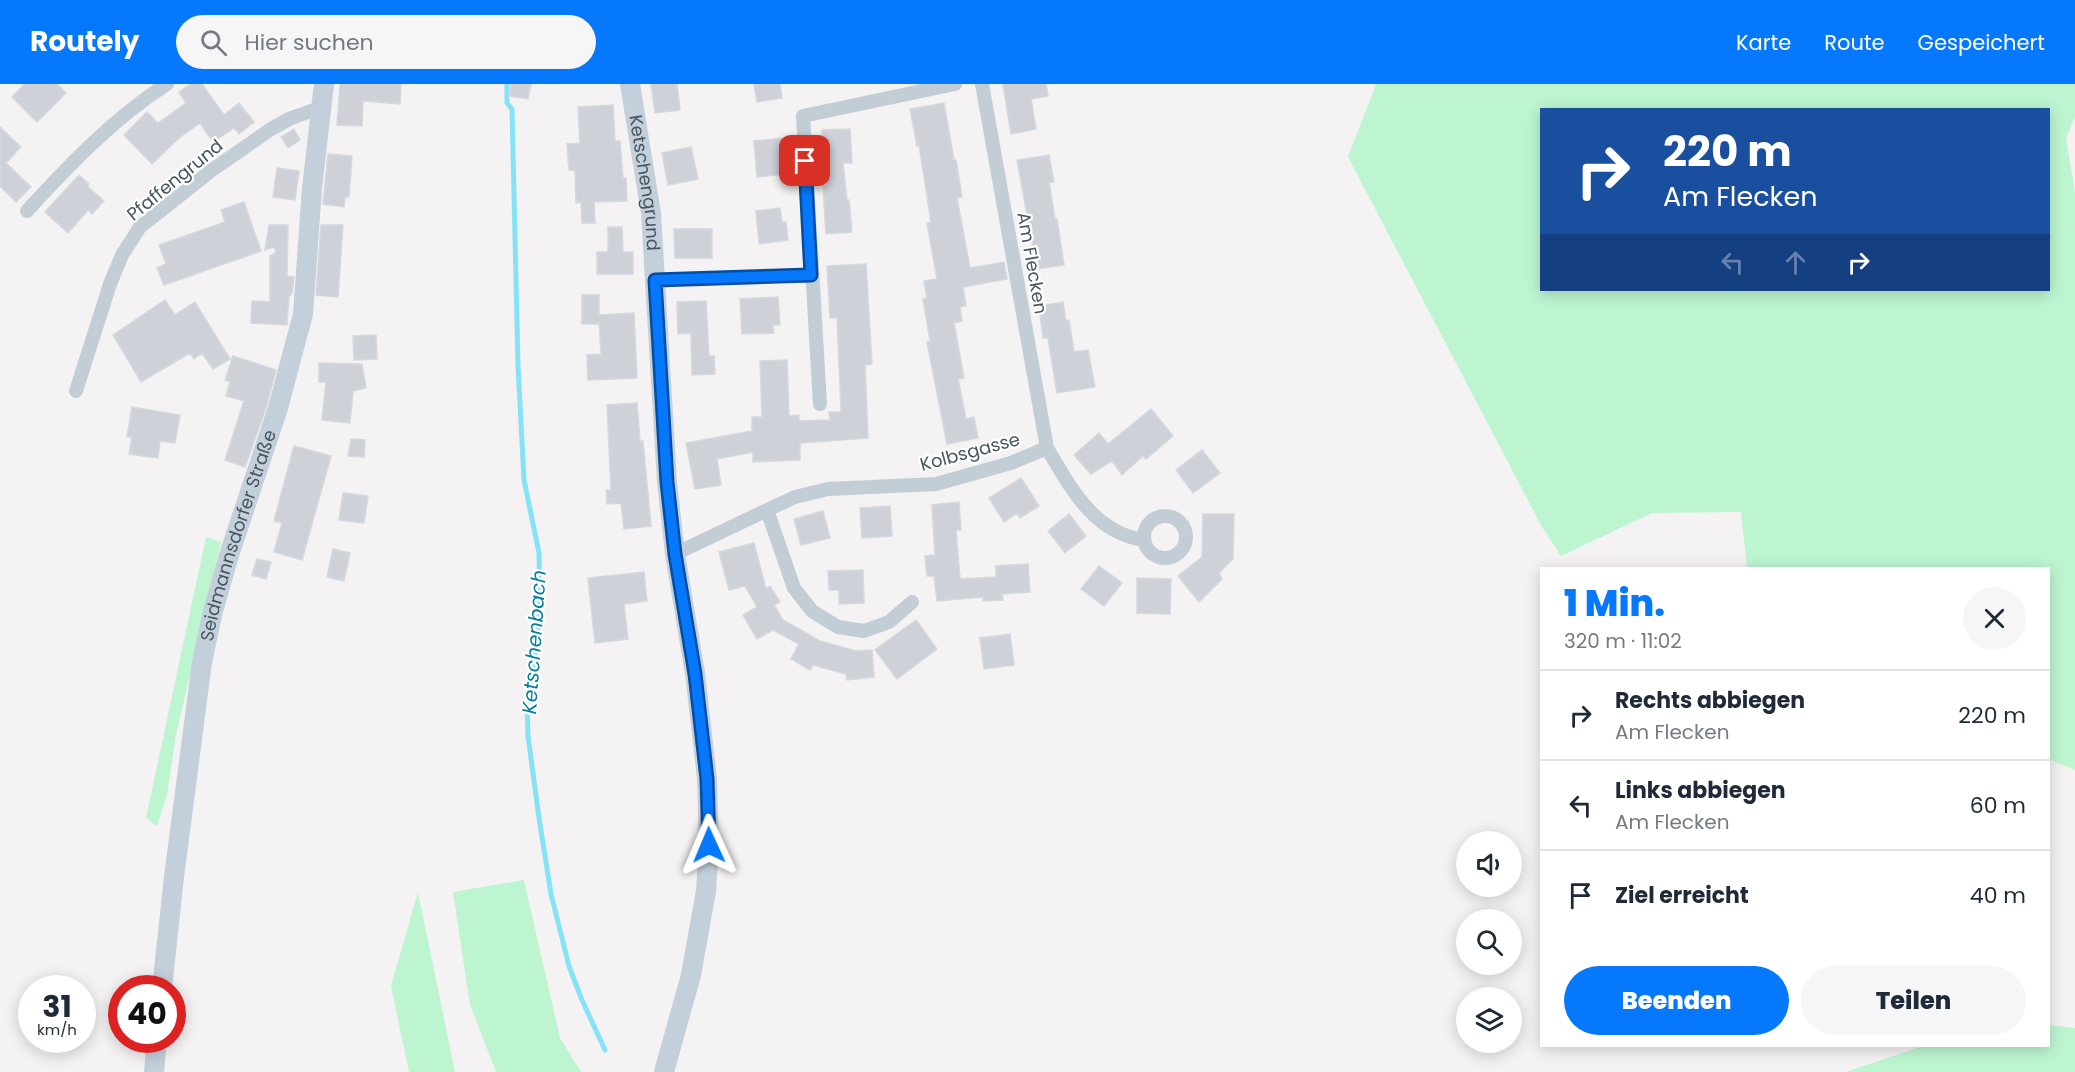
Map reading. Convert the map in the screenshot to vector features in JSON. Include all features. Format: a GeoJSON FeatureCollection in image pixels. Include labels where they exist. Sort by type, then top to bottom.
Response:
{"type":"FeatureCollection","features":[{"type":"Feature","properties":{"kind":"street"},"geometry":{"type":"LineString","coordinates":[[27,211],[92,142],[167,84]]}},
{"type":"Feature","properties":{"kind":"street","name":"Seidmannsdorfer Straße"},"geometry":{"type":"LineString","coordinates":[[163,975],[202,662],[213,611],[229,555],[279,408],[301,323],[312,188],[324,84]]}},
{"type":"Feature","properties":{"kind":"street","name":"Ketschengrund"},"geometry":{"type":"LineString","coordinates":[[630,84],[651,213],[667,482],[675,554],[695,674],[707,779],[709,845],[704,902],[691,975],[664,1072]]}},
{"type":"Feature","properties":{"kind":"street"},"geometry":{"type":"LineString","coordinates":[[819,404],[803,116],[956,84]]}},
{"type":"Feature","properties":{"kind":"street","name":"Am Flecken"},"geometry":{"type":"LineString","coordinates":[[982,84],[1047,448]]}},
{"type":"Feature","properties":{"kind":"street","name":"Pfaffengrund"},"geometry":{"type":"LineString","coordinates":[[76,391],[110,284],[122,255],[140,226],[212,170],[271,129],[291,118],[320,108]]}},
{"type":"Feature","properties":{"kind":"street"},"geometry":{"type":"LineString","coordinates":[[655,280],[811,275]]}},
{"type":"Feature","properties":{"kind":"street","name":"Kolbsgasse"},"geometry":{"type":"LineString","coordinates":[[675,554],[795,497],[828,489],[936,484],[1011,463],[1047,448],[1071,489],[1091,514],[1109,529],[1128,538],[1143,540]]}},
{"type":"Feature","properties":{"kind":"street"},"geometry":{"type":"LineString","coordinates":[[767,510],[794,588],[812,611],[838,627],[864,631],[889,622],[912,602]]}},
{"type":"Feature","properties":{"kind":"street"},"geometry":{"type":"LineString","coordinates":[[154,1072],[156,1053]]}},
{"type":"Feature","properties":{"kind":"green space"},"geometry":{"type":"Polygon","coordinates":[[[1376,84],[2075,84],[2075,117],[2066,138],[2075,192],[2075,770],[2050,759],[2050,567],[1747,567],[1741,512],[1652,513],[1561,556],[1542,527],[1348,157],[1376,84]]]}},
{"type":"Feature","properties":{"kind":"green space"},"geometry":{"type":"Polygon","coordinates":[[[206,537],[221,542],[176,735],[167,795],[157,826],[146,818],[206,537]]]}},
{"type":"Feature","properties":{"kind":"green space"},"geometry":{"type":"Polygon","coordinates":[[[524,880],[560,1038],[581,1072],[496,1072],[470,1005],[453,892],[524,880]]]}},
{"type":"Feature","properties":{"kind":"green space"},"geometry":{"type":"Polygon","coordinates":[[[418,892],[455,1072],[409,1072],[391,986],[418,892]]]}},
{"type":"Feature","properties":{"kind":"green space"},"geometry":{"type":"Polygon","coordinates":[[[2050,1025],[2075,1028],[2075,1072],[1846,1072],[1920,1047],[2050,1047],[2050,1025]]]}},
{"type":"Feature","properties":{"kind":"building"},"geometry":{"type":"Polygon","coordinates":[[[25,84],[57,84],[66,93],[37,122],[12,97],[25,84]]]}},
{"type":"Feature","properties":{"kind":"building"},"geometry":{"type":"Polygon","coordinates":[[[191,84],[202,84],[224,115],[239,103],[254,122],[239,134],[234,128],[213,142],[200,123],[179,138],[152,164],[124,135],[147,112],[158,123],[186,103],[179,92],[191,84]]]}},
{"type":"Feature","properties":{"kind":"building"},"geometry":{"type":"Polygon","coordinates":[[[340,84],[401,84],[400,104],[363,101],[362,126],[337,125],[340,84]]]}},
{"type":"Feature","properties":{"kind":"building"},"geometry":{"type":"Polygon","coordinates":[[[511,84],[531,84],[528,99],[509,96],[511,84]]]}},
{"type":"Feature","properties":{"kind":"building"},"geometry":{"type":"Polygon","coordinates":[[[651,84],[677,84],[680,110],[655,113],[651,84]]]}},
{"type":"Feature","properties":{"kind":"building"},"geometry":{"type":"Polygon","coordinates":[[[754,84],[780,84],[782,98],[757,102],[754,84]]]}},
{"type":"Feature","properties":{"kind":"building"},"geometry":{"type":"Polygon","coordinates":[[[1003,84],[1046,84],[1048,96],[1031,99],[1036,129],[1011,134],[1003,84]]]}},
{"type":"Feature","properties":{"kind":"building"},"geometry":{"type":"Polygon","coordinates":[[[944,103],[962,197],[957,198],[970,268],[1004,262],[1007,279],[963,287],[966,306],[960,307],[962,321],[954,323],[964,378],[958,379],[966,419],[974,417],[978,438],[947,444],[927,342],[930,341],[923,299],[927,298],[924,281],[937,279],[927,223],[931,222],[919,145],[917,146],[910,109],[944,103]]]}},
{"type":"Feature","properties":{"kind":"building"},"geometry":{"type":"Polygon","coordinates":[[[613,105],[615,141],[620,141],[627,201],[594,202],[595,223],[582,223],[581,202],[576,203],[575,170],[569,170],[567,144],[580,143],[578,107],[613,105]]]}},
{"type":"Feature","properties":{"kind":"building"},"geometry":{"type":"Polygon","coordinates":[[[0,127],[21,147],[6,163],[31,187],[16,202],[0,186],[0,127]]]}},
{"type":"Feature","properties":{"kind":"building"},"geometry":{"type":"Polygon","coordinates":[[[294,129],[300,140],[288,148],[281,137],[294,129]]]}},
{"type":"Feature","properties":{"kind":"building"},"geometry":{"type":"Polygon","coordinates":[[[850,129],[852,163],[843,163],[852,232],[826,234],[823,186],[826,186],[822,130],[850,129]]]}},
{"type":"Feature","properties":{"kind":"building"},"geometry":{"type":"Polygon","coordinates":[[[784,138],[787,174],[757,177],[754,141],[784,138]]]}},
{"type":"Feature","properties":{"kind":"building"},"geometry":{"type":"Polygon","coordinates":[[[691,147],[698,179],[668,185],[662,153],[691,147]]]}},
{"type":"Feature","properties":{"kind":"building"},"geometry":{"type":"Polygon","coordinates":[[[328,154],[352,156],[349,197],[345,197],[344,207],[323,204],[328,154]]]}},
{"type":"Feature","properties":{"kind":"building"},"geometry":{"type":"Polygon","coordinates":[[[1049,155],[1054,182],[1049,182],[1064,265],[1037,269],[1017,160],[1049,155]]]}},
{"type":"Feature","properties":{"kind":"building"},"geometry":{"type":"Polygon","coordinates":[[[277,168],[299,171],[295,200],[273,197],[277,168]]]}},
{"type":"Feature","properties":{"kind":"building"},"geometry":{"type":"Polygon","coordinates":[[[79,175],[89,184],[87,186],[104,201],[92,214],[88,210],[68,233],[45,212],[79,175]]]}},
{"type":"Feature","properties":{"kind":"building"},"geometry":{"type":"Polygon","coordinates":[[[244,202],[261,251],[164,285],[157,268],[166,264],[159,245],[225,222],[221,210],[244,202]]]}},
{"type":"Feature","properties":{"kind":"building"},"geometry":{"type":"Polygon","coordinates":[[[780,208],[782,222],[786,222],[788,240],[759,244],[756,211],[780,208]]]}},
{"type":"Feature","properties":{"kind":"building"},"geometry":{"type":"Polygon","coordinates":[[[269,225],[288,225],[287,276],[294,277],[292,293],[289,297],[287,325],[251,323],[252,301],[270,302],[270,256],[276,252],[274,247],[265,250],[269,225]]]}},
{"type":"Feature","properties":{"kind":"building"},"geometry":{"type":"Polygon","coordinates":[[[321,225],[343,225],[338,297],[316,295],[321,225]]]}},
{"type":"Feature","properties":{"kind":"building"},"geometry":{"type":"Polygon","coordinates":[[[608,227],[622,227],[623,252],[633,252],[633,274],[597,274],[597,252],[608,252],[608,227]]]}},
{"type":"Feature","properties":{"kind":"building"},"geometry":{"type":"Polygon","coordinates":[[[674,229],[712,229],[712,258],[675,258],[674,229]]]}},
{"type":"Feature","properties":{"kind":"building"},"geometry":{"type":"Polygon","coordinates":[[[866,264],[872,364],[865,365],[868,438],[800,443],[800,460],[753,462],[753,452],[717,459],[721,485],[695,489],[686,443],[752,431],[752,417],[762,417],[760,361],[787,360],[789,416],[799,415],[799,421],[830,420],[829,412],[841,412],[837,318],[830,318],[827,266],[866,264]]]}},
{"type":"Feature","properties":{"kind":"building"},"geometry":{"type":"Polygon","coordinates":[[[582,295],[599,295],[599,315],[634,313],[637,378],[588,380],[587,355],[601,354],[599,322],[599,324],[582,324],[582,295]]]}},
{"type":"Feature","properties":{"kind":"building"},"geometry":{"type":"Polygon","coordinates":[[[778,297],[780,325],[773,325],[774,333],[742,334],[740,299],[778,297]]]}},
{"type":"Feature","properties":{"kind":"building"},"geometry":{"type":"Polygon","coordinates":[[[165,300],[175,315],[195,302],[230,359],[213,369],[202,353],[194,359],[190,353],[141,382],[113,335],[165,300]]]}},
{"type":"Feature","properties":{"kind":"building"},"geometry":{"type":"Polygon","coordinates":[[[706,301],[709,356],[714,356],[715,374],[692,375],[691,333],[678,334],[677,302],[706,301]]]}},
{"type":"Feature","properties":{"kind":"building"},"geometry":{"type":"Polygon","coordinates":[[[1063,302],[1066,321],[1069,320],[1074,352],[1088,350],[1095,387],[1057,393],[1048,338],[1043,338],[1039,306],[1063,302]]]}},
{"type":"Feature","properties":{"kind":"building"},"geometry":{"type":"Polygon","coordinates":[[[376,335],[377,359],[354,360],[353,336],[376,335]]]}},
{"type":"Feature","properties":{"kind":"building"},"geometry":{"type":"Polygon","coordinates":[[[233,356],[276,370],[267,405],[245,467],[225,460],[244,401],[226,396],[230,382],[225,380],[233,356]]]}},
{"type":"Feature","properties":{"kind":"building"},"geometry":{"type":"Polygon","coordinates":[[[319,363],[362,364],[366,388],[353,391],[350,423],[322,420],[326,382],[319,382],[319,363]]]}},
{"type":"Feature","properties":{"kind":"building"},"geometry":{"type":"Polygon","coordinates":[[[637,403],[651,526],[624,529],[621,503],[607,504],[606,490],[611,490],[607,405],[637,403]]]}},
{"type":"Feature","properties":{"kind":"building"},"geometry":{"type":"Polygon","coordinates":[[[132,407],[180,415],[175,443],[160,441],[158,458],[129,454],[132,437],[127,437],[132,407]]]}},
{"type":"Feature","properties":{"kind":"building"},"geometry":{"type":"Polygon","coordinates":[[[1151,409],[1173,436],[1146,459],[1143,456],[1122,475],[1112,461],[1091,474],[1074,455],[1099,433],[1108,444],[1151,409]]]}},
{"type":"Feature","properties":{"kind":"building"},"geometry":{"type":"Polygon","coordinates":[[[351,439],[365,440],[364,457],[348,456],[351,439]]]}},
{"type":"Feature","properties":{"kind":"building"},"geometry":{"type":"Polygon","coordinates":[[[294,446],[331,456],[302,560],[274,552],[282,523],[274,521],[294,446]]]}},
{"type":"Feature","properties":{"kind":"building"},"geometry":{"type":"Polygon","coordinates":[[[1202,450],[1220,473],[1193,493],[1176,470],[1202,450]]]}},
{"type":"Feature","properties":{"kind":"building"},"geometry":{"type":"Polygon","coordinates":[[[1021,478],[1039,506],[1020,518],[1017,513],[1004,522],[989,498],[1021,478]]]}},
{"type":"Feature","properties":{"kind":"building"},"geometry":{"type":"Polygon","coordinates":[[[343,493],[368,496],[364,523],[339,520],[343,493]]]}},
{"type":"Feature","properties":{"kind":"building"},"geometry":{"type":"Polygon","coordinates":[[[959,502],[961,530],[956,530],[960,579],[996,577],[996,566],[1028,564],[1030,592],[1002,594],[1003,600],[983,601],[983,597],[937,601],[934,576],[927,576],[925,556],[935,555],[932,505],[959,502]]]}},
{"type":"Feature","properties":{"kind":"building"},"geometry":{"type":"Polygon","coordinates":[[[890,506],[892,536],[862,538],[860,508],[890,506]]]}},
{"type":"Feature","properties":{"kind":"building"},"geometry":{"type":"Polygon","coordinates":[[[823,511],[830,538],[801,545],[794,519],[823,511]]]}},
{"type":"Feature","properties":{"kind":"building"},"geometry":{"type":"Polygon","coordinates":[[[1069,514],[1086,536],[1065,553],[1048,531],[1069,514]]]}},
{"type":"Feature","properties":{"kind":"building"},"geometry":{"type":"Polygon","coordinates":[[[1203,514],[1234,514],[1233,559],[1219,573],[1222,579],[1199,602],[1178,576],[1202,557],[1203,514]]]}},
{"type":"Feature","properties":{"kind":"building"},"geometry":{"type":"Polygon","coordinates":[[[754,543],[766,589],[770,586],[780,602],[774,605],[783,620],[820,641],[856,651],[872,650],[874,677],[847,680],[846,674],[813,665],[810,670],[791,659],[799,644],[773,630],[757,639],[743,615],[757,607],[745,586],[729,590],[719,552],[754,543]]]}},
{"type":"Feature","properties":{"kind":"building"},"geometry":{"type":"Polygon","coordinates":[[[333,549],[350,553],[344,581],[327,577],[333,549]]]}},
{"type":"Feature","properties":{"kind":"building"},"geometry":{"type":"Polygon","coordinates":[[[257,559],[271,562],[266,579],[252,575],[257,559]]]}},
{"type":"Feature","properties":{"kind":"building"},"geometry":{"type":"Polygon","coordinates":[[[1099,566],[1122,583],[1104,606],[1081,589],[1099,566]]]}},
{"type":"Feature","properties":{"kind":"building"},"geometry":{"type":"Polygon","coordinates":[[[863,570],[864,603],[839,604],[839,590],[829,590],[828,571],[863,570]]]}},
{"type":"Feature","properties":{"kind":"building"},"geometry":{"type":"Polygon","coordinates":[[[644,572],[647,601],[624,604],[628,639],[595,643],[588,578],[644,572]]]}},
{"type":"Feature","properties":{"kind":"building"},"geometry":{"type":"Polygon","coordinates":[[[1137,578],[1171,579],[1170,614],[1137,613],[1137,578]]]}},
{"type":"Feature","properties":{"kind":"building"},"geometry":{"type":"Polygon","coordinates":[[[916,620],[937,649],[897,679],[875,650],[916,620]]]}},
{"type":"Feature","properties":{"kind":"building"},"geometry":{"type":"Polygon","coordinates":[[[1010,634],[1014,665],[984,669],[980,638],[1010,634]]]}},
{"type":"Feature","properties":{"kind":"waterway","name":"Ketschenbach"},"geometry":{"type":"LineString","coordinates":[[507,84],[507,103],[512,109],[518,365],[524,480],[539,553],[540,609],[527,703],[528,736],[551,894],[569,966],[605,1050]]}},
{"type":"Feature","properties":{"kind":"route"},"geometry":{"type":"LineString","coordinates":[[709,845],[707,779],[695,674],[675,554],[667,482],[655,280],[811,275],[805,161]]}}]}
